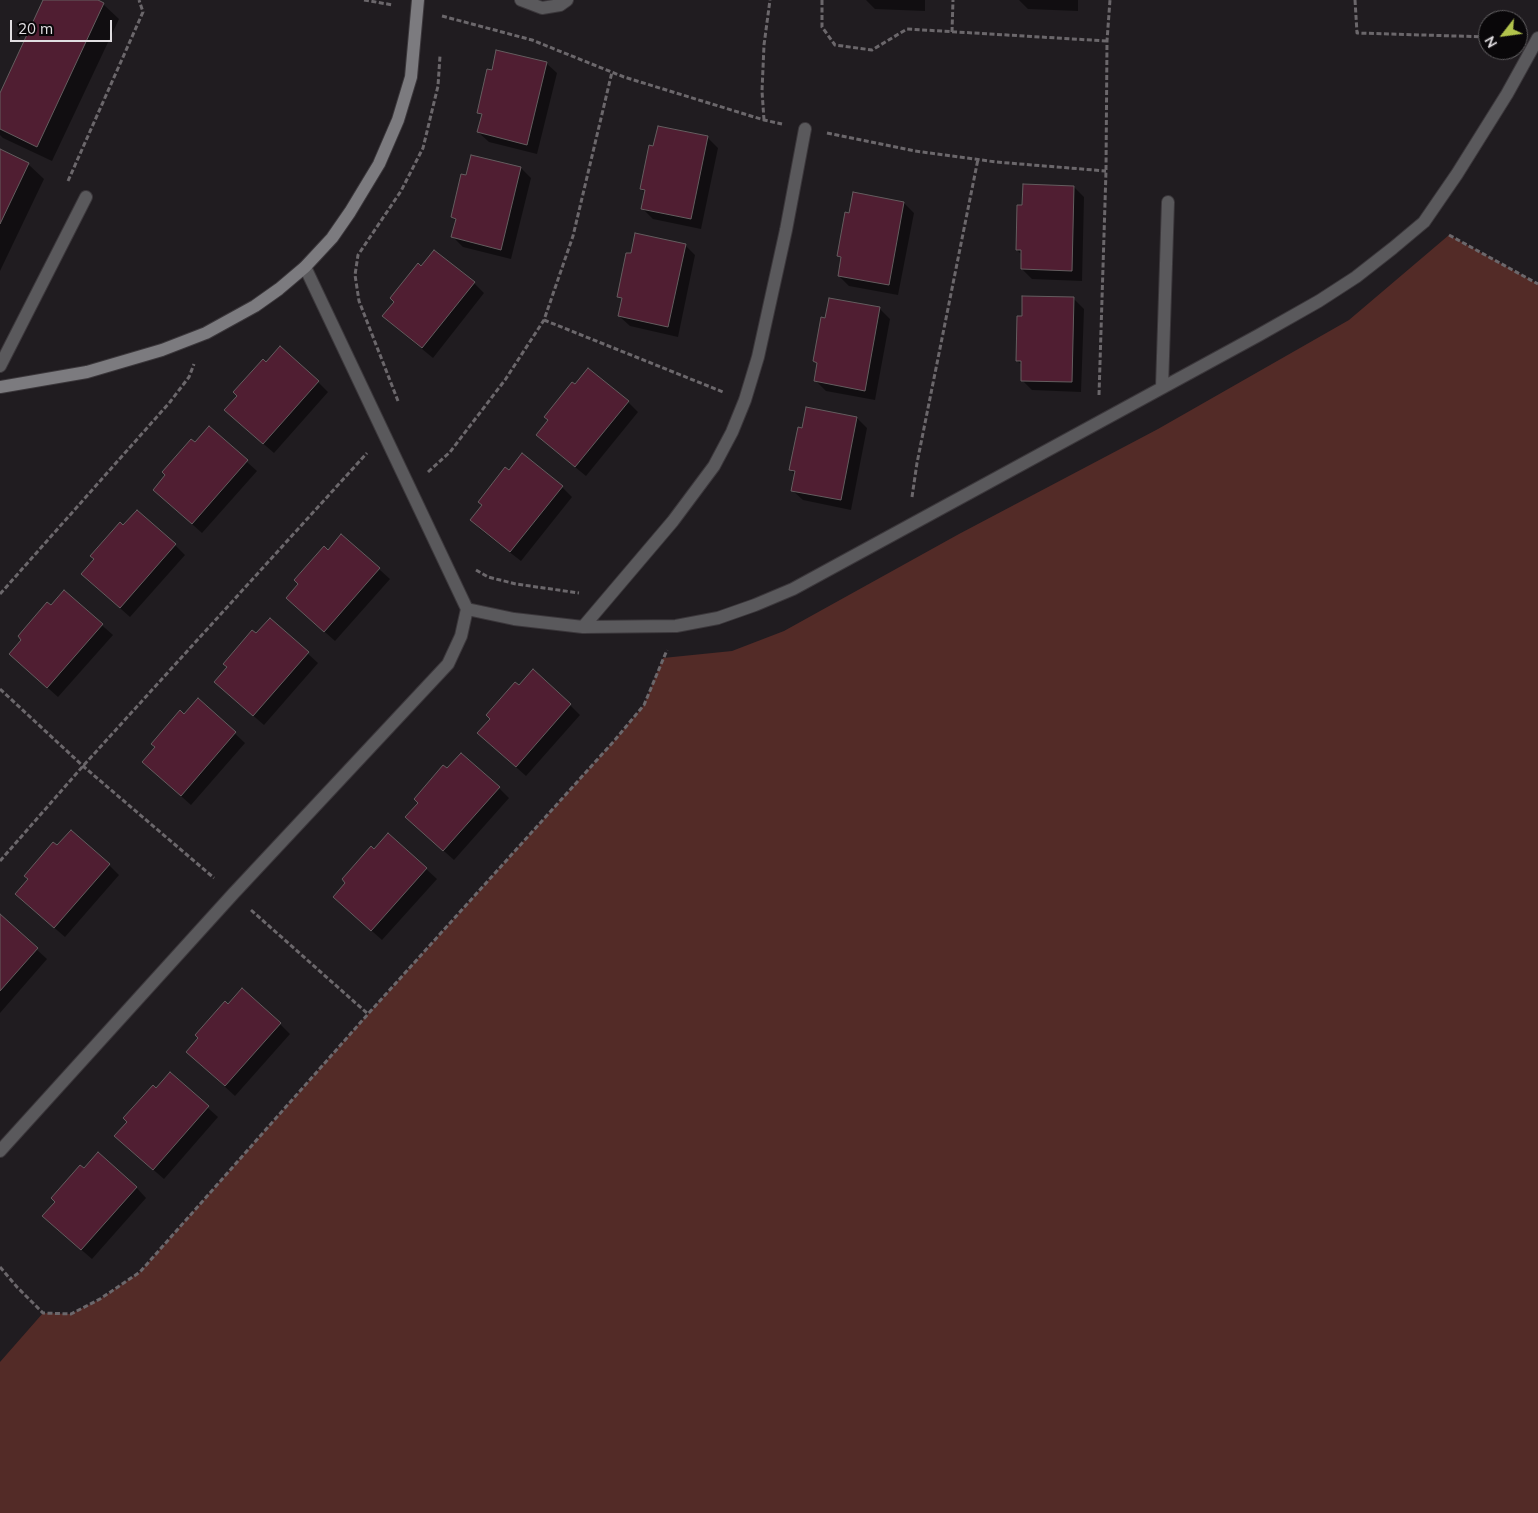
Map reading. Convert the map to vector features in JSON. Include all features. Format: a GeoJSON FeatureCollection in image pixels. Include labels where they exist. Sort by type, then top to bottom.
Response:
{"type":"FeatureCollection","features":[{"type":"Feature","properties":{"kind":"street"},"geometry":{"type":"LineString","coordinates":[[0,387],[88,372],[162,350],[206,333],[255,306],[279,290],[304,267],[332,238],[350,212],[379,164],[398,120],[411,77],[418,0]]}},
{"type":"Feature","properties":{"kind":"street"},"geometry":{"type":"LineString","coordinates":[[520,0],[542,8],[560,5],[567,0]]}},
{"type":"Feature","properties":{"kind":"street"},"geometry":{"type":"LineString","coordinates":[[467,609],[514,620],[584,627],[676,626],[718,618],[792,589],[1320,301],[1356,277],[1424,222],[1457,174],[1507,94],[1538,38]]}},
{"type":"Feature","properties":{"kind":"street"},"geometry":{"type":"LineString","coordinates":[[584,627],[673,521],[714,466],[732,432],[745,400],[758,357],[786,230],[805,128]]}},
{"type":"Feature","properties":{"kind":"street"},"geometry":{"type":"LineString","coordinates":[[0,366],[86,197]]}},
{"type":"Feature","properties":{"kind":"street"},"geometry":{"type":"LineString","coordinates":[[1162,387],[1168,202]]}},
{"type":"Feature","properties":{"kind":"street"},"geometry":{"type":"LineString","coordinates":[[0,1151],[233,894],[448,664],[461,636],[467,609],[304,267]]}},
{"type":"Feature","properties":{"kind":"path"},"geometry":{"type":"LineString","coordinates":[[86,197],[66,183],[143,12],[139,0]]}},
{"type":"Feature","properties":{"kind":"path"},"geometry":{"type":"LineString","coordinates":[[764,120],[762,91],[764,45],[770,0]]}},
{"type":"Feature","properties":{"kind":"path"},"geometry":{"type":"LineString","coordinates":[[822,0],[822,27],[835,45],[872,50],[907,29],[1108,41]]}},
{"type":"Feature","properties":{"kind":"path"},"geometry":{"type":"LineString","coordinates":[[952,32],[953,0]]}},
{"type":"Feature","properties":{"kind":"path"},"geometry":{"type":"LineString","coordinates":[[1099,396],[1110,0]]}},
{"type":"Feature","properties":{"kind":"path"},"geometry":{"type":"LineString","coordinates":[[1356,0],[1356,33],[1478,37]]}},
{"type":"Feature","properties":{"kind":"path"},"geometry":{"type":"LineString","coordinates":[[442,25],[442,16],[532,40],[612,72],[764,120],[915,151],[996,162],[1106,170]]}},
{"type":"Feature","properties":{"kind":"path"},"geometry":{"type":"LineString","coordinates":[[398,401],[359,301],[355,275],[358,255],[401,191],[423,148],[438,86],[440,51]]}},
{"type":"Feature","properties":{"kind":"path"},"geometry":{"type":"LineString","coordinates":[[423,465],[426,474],[450,452],[505,380],[544,320],[573,236],[612,72]]}},
{"type":"Feature","properties":{"kind":"path"},"geometry":{"type":"LineString","coordinates":[[912,498],[918,453],[978,160]]}},
{"type":"Feature","properties":{"kind":"path"},"geometry":{"type":"LineString","coordinates":[[1449,235],[1538,284]]}},
{"type":"Feature","properties":{"kind":"path"},"geometry":{"type":"LineString","coordinates":[[544,320],[745,400]]}},
{"type":"Feature","properties":{"kind":"path"},"geometry":{"type":"LineString","coordinates":[[0,594],[170,402],[189,377],[206,333]]}},
{"type":"Feature","properties":{"kind":"path"},"geometry":{"type":"LineString","coordinates":[[0,861],[83,766],[384,434]]}},
{"type":"Feature","properties":{"kind":"path"},"geometry":{"type":"LineString","coordinates":[[474,569],[488,577],[516,584],[608,598]]}},
{"type":"Feature","properties":{"kind":"path"},"geometry":{"type":"LineString","coordinates":[[0,1267],[43,1313],[71,1314],[100,1299],[140,1272],[644,705],[676,626]]}},
{"type":"Feature","properties":{"kind":"path"},"geometry":{"type":"LineString","coordinates":[[0,689],[83,766],[233,894],[368,1014]]}},
{"type":"Feature","properties":{"kind":"shaded area"},"geometry":{"type":"Polygon","coordinates":[[[1449,235],[1538,284],[1538,1513],[0,1513],[0,1362],[43,1313],[71,1314],[100,1299],[140,1272],[368,1014],[614,741],[644,705],[663,658],[732,651],[784,631],[959,534],[1158,429],[1349,320],[1449,235]]]}},
{"type":"Feature","properties":{"kind":"building"},"geometry":{"type":"Polygon","coordinates":[[[43,0],[98,0],[104,3],[37,147],[0,129],[0,93],[43,0]]]}},
{"type":"Feature","properties":{"kind":"building"},"geometry":{"type":"Polygon","coordinates":[[[496,50],[547,62],[527,145],[477,132],[482,114],[477,113],[487,69],[492,70],[496,50]]]}},
{"type":"Feature","properties":{"kind":"building"},"geometry":{"type":"Polygon","coordinates":[[[658,126],[708,136],[691,219],[641,209],[645,190],[640,189],[649,145],[653,146],[658,126]]]}},
{"type":"Feature","properties":{"kind":"building"},"geometry":{"type":"Polygon","coordinates":[[[0,149],[29,163],[0,224],[0,149]]]}},
{"type":"Feature","properties":{"kind":"building"},"geometry":{"type":"Polygon","coordinates":[[[471,155],[521,167],[501,250],[451,237],[456,219],[451,217],[461,174],[466,175],[471,155]]]}},
{"type":"Feature","properties":{"kind":"building"},"geometry":{"type":"Polygon","coordinates":[[[1023,184],[1074,186],[1072,271],[1021,269],[1021,250],[1016,250],[1017,205],[1022,205],[1023,184]]]}},
{"type":"Feature","properties":{"kind":"building"},"geometry":{"type":"Polygon","coordinates":[[[853,192],[904,202],[889,285],[838,276],[841,257],[837,256],[845,212],[849,213],[853,192]]]}},
{"type":"Feature","properties":{"kind":"building"},"geometry":{"type":"Polygon","coordinates":[[[635,233],[686,244],[668,327],[618,316],[622,298],[617,297],[626,253],[631,253],[635,233]]]}},
{"type":"Feature","properties":{"kind":"building"},"geometry":{"type":"Polygon","coordinates":[[[434,250],[475,282],[422,348],[382,316],[394,302],[390,298],[418,263],[421,266],[434,250]]]}},
{"type":"Feature","properties":{"kind":"building"},"geometry":{"type":"Polygon","coordinates":[[[1022,296],[1074,297],[1072,382],[1021,381],[1021,361],[1016,361],[1017,316],[1022,316],[1022,296]]]}},
{"type":"Feature","properties":{"kind":"building"},"geometry":{"type":"Polygon","coordinates":[[[829,298],[880,307],[865,391],[814,381],[817,363],[813,361],[821,317],[825,318],[829,298]]]}},
{"type":"Feature","properties":{"kind":"building"},"geometry":{"type":"Polygon","coordinates":[[[280,346],[319,381],[263,444],[224,410],[237,396],[233,392],[263,359],[266,362],[280,346]]]}},
{"type":"Feature","properties":{"kind":"building"},"geometry":{"type":"Polygon","coordinates":[[[588,368],[629,401],[575,467],[536,435],[548,420],[544,417],[572,382],[575,384],[588,368]]]}},
{"type":"Feature","properties":{"kind":"building"},"geometry":{"type":"Polygon","coordinates":[[[806,407],[857,417],[841,500],[791,491],[795,471],[789,470],[798,427],[802,428],[806,407]]]}},
{"type":"Feature","properties":{"kind":"building"},"geometry":{"type":"Polygon","coordinates":[[[209,426],[248,460],[192,524],[153,490],[165,475],[162,472],[191,439],[195,442],[209,426]]]}},
{"type":"Feature","properties":{"kind":"building"},"geometry":{"type":"Polygon","coordinates":[[[522,453],[563,486],[510,552],[470,520],[482,505],[478,502],[505,467],[509,470],[522,453]]]}},
{"type":"Feature","properties":{"kind":"building"},"geometry":{"type":"Polygon","coordinates":[[[137,510],[176,544],[120,608],[81,574],[94,559],[90,556],[120,522],[123,525],[137,510]]]}},
{"type":"Feature","properties":{"kind":"building"},"geometry":{"type":"Polygon","coordinates":[[[341,534],[380,568],[324,632],[286,598],[298,584],[294,580],[324,546],[328,550],[341,534]]]}},
{"type":"Feature","properties":{"kind":"building"},"geometry":{"type":"Polygon","coordinates":[[[64,590],[103,624],[47,688],[9,654],[21,640],[18,636],[47,602],[51,605],[64,590]]]}},
{"type":"Feature","properties":{"kind":"building"},"geometry":{"type":"Polygon","coordinates":[[[270,618],[309,652],[253,716],[214,682],[227,667],[223,664],[252,630],[256,633],[270,618]]]}},
{"type":"Feature","properties":{"kind":"building"},"geometry":{"type":"Polygon","coordinates":[[[533,669],[571,704],[516,767],[477,733],[490,719],[486,715],[515,682],[519,685],[533,669]]]}},
{"type":"Feature","properties":{"kind":"building"},"geometry":{"type":"Polygon","coordinates":[[[198,698],[236,732],[181,796],[142,762],[155,747],[151,744],[180,710],[184,714],[198,698]]]}},
{"type":"Feature","properties":{"kind":"building"},"geometry":{"type":"Polygon","coordinates":[[[461,753],[500,787],[443,851],[405,817],[418,803],[414,799],[443,765],[447,768],[461,753]]]}},
{"type":"Feature","properties":{"kind":"building"},"geometry":{"type":"Polygon","coordinates":[[[71,830],[110,864],[54,928],[15,894],[28,879],[24,876],[53,842],[57,845],[71,830]]]}},
{"type":"Feature","properties":{"kind":"building"},"geometry":{"type":"Polygon","coordinates":[[[388,833],[427,868],[371,931],[333,897],[345,883],[342,879],[371,846],[374,849],[388,833]]]}},
{"type":"Feature","properties":{"kind":"building"},"geometry":{"type":"Polygon","coordinates":[[[0,914],[38,948],[0,991],[0,914]]]}},
{"type":"Feature","properties":{"kind":"building"},"geometry":{"type":"Polygon","coordinates":[[[242,988],[281,1023],[225,1086],[186,1052],[198,1038],[195,1035],[225,1001],[228,1004],[242,988]]]}},
{"type":"Feature","properties":{"kind":"building"},"geometry":{"type":"Polygon","coordinates":[[[170,1072],[209,1106],[153,1170],[114,1136],[127,1122],[123,1118],[153,1085],[156,1088],[170,1072]]]}},
{"type":"Feature","properties":{"kind":"building"},"geometry":{"type":"Polygon","coordinates":[[[98,1152],[137,1187],[81,1250],[42,1216],[55,1202],[51,1198],[80,1165],[84,1168],[98,1152]]]}}]}
